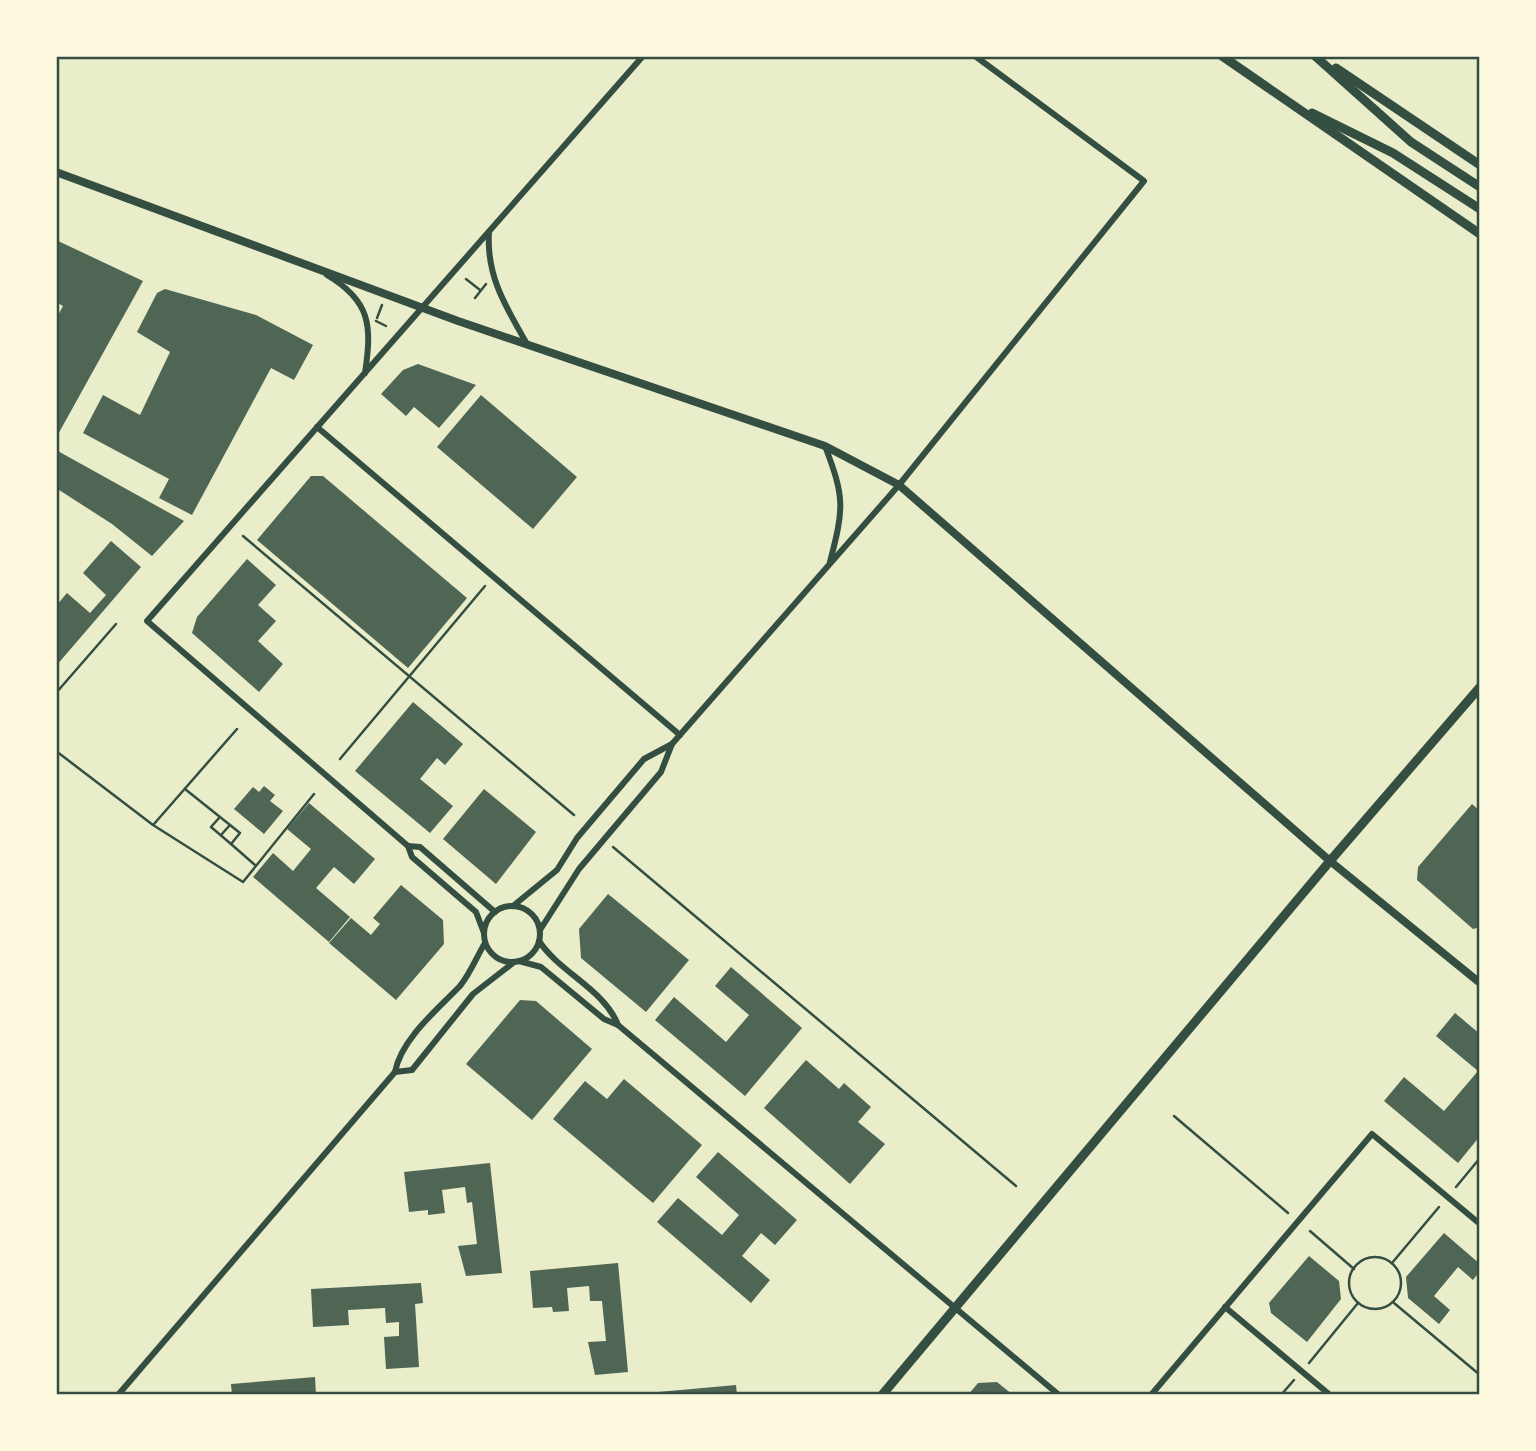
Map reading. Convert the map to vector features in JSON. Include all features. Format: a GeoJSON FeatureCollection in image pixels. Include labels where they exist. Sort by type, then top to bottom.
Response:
{"type":"FeatureCollection","features":[{"type":"Feature","properties":{"kind":"main road"},"geometry":{"type":"LineString","coordinates":[[1222,56],[1480,234]]}},
{"type":"Feature","properties":{"kind":"main road"},"geometry":{"type":"LineString","coordinates":[[1316,56],[1480,165]]}},
{"type":"Feature","properties":{"kind":"main road"},"geometry":{"type":"LineString","coordinates":[[1316,56],[1411,142],[1480,187]]}},
{"type":"Feature","properties":{"kind":"main road"},"geometry":{"type":"LineString","coordinates":[[1286,100],[1393,153],[1480,209]]}},
{"type":"Feature","properties":{"kind":"main road"},"geometry":{"type":"LineString","coordinates":[[882,1395],[1330,861],[1480,687]]}},
{"type":"Feature","properties":{"kind":"street"},"geometry":{"type":"LineString","coordinates":[[643,56],[147,621],[408,846],[412,857],[476,912],[485,943],[496,957],[541,967],[604,1019],[618,1025],[1059,1395]]}},
{"type":"Feature","properties":{"kind":"street"},"geometry":{"type":"LineString","coordinates":[[395,1072],[412,1070],[473,994],[516,962],[530,956],[539,941],[540,930],[579,869],[661,772],[672,744],[899,485],[1144,180],[975,56]]}},
{"type":"Feature","properties":{"kind":"street"},"geometry":{"type":"LineString","coordinates":[[56,172],[422,309],[825,446],[899,485],[1330,861],[1479,980]]}},
{"type":"Feature","properties":{"kind":"street"},"geometry":{"type":"LineString","coordinates":[[489,232],[488,254],[493,279],[528,346]]}},
{"type":"Feature","properties":{"kind":"street"},"geometry":{"type":"LineString","coordinates":[[316,269],[347,289],[364,311],[370,342],[365,373]]}},
{"type":"Feature","properties":{"kind":"street"},"geometry":{"type":"LineString","coordinates":[[317,427],[680,734]]}},
{"type":"Feature","properties":{"kind":"street"},"geometry":{"type":"LineString","coordinates":[[825,446],[839,484],[842,503],[830,565]]}},
{"type":"Feature","properties":{"kind":"street"},"geometry":{"type":"LineString","coordinates":[[484,933],[489,917],[513,906],[557,870],[577,838],[644,759],[672,744]]}},
{"type":"Feature","properties":{"kind":"street"},"geometry":{"type":"LineString","coordinates":[[408,846],[420,847],[495,912]]}},
{"type":"Feature","properties":{"kind":"street"},"geometry":{"type":"LineString","coordinates":[[513,906],[530,913],[540,930]]}},
{"type":"Feature","properties":{"kind":"street"},"geometry":{"type":"LineString","coordinates":[[539,941],[567,972],[612,1010],[618,1025]]}},
{"type":"Feature","properties":{"kind":"street"},"geometry":{"type":"LineString","coordinates":[[118,1395],[395,1072],[397,1058],[447,996],[461,985],[485,943]]}},
{"type":"Feature","properties":{"kind":"street"},"geometry":{"type":"LineString","coordinates":[[1151,1395],[1372,1134],[1480,1224]]}},
{"type":"Feature","properties":{"kind":"street"},"geometry":{"type":"LineString","coordinates":[[1225,1307],[1330,1395]]}},
{"type":"Feature","properties":{"kind":"path"},"geometry":{"type":"LineString","coordinates":[[466,279],[480,290]]}},
{"type":"Feature","properties":{"kind":"path"},"geometry":{"type":"LineString","coordinates":[[475,298],[486,283]]}},
{"type":"Feature","properties":{"kind":"path"},"geometry":{"type":"LineString","coordinates":[[376,321],[383,303]]}},
{"type":"Feature","properties":{"kind":"path"},"geometry":{"type":"LineString","coordinates":[[243,537],[573,815]]}},
{"type":"Feature","properties":{"kind":"path"},"geometry":{"type":"LineString","coordinates":[[340,759],[485,586]]}},
{"type":"Feature","properties":{"kind":"path"},"geometry":{"type":"LineString","coordinates":[[56,693],[116,624]]}},
{"type":"Feature","properties":{"kind":"path"},"geometry":{"type":"LineString","coordinates":[[153,825],[237,729]]}},
{"type":"Feature","properties":{"kind":"path"},"geometry":{"type":"LineString","coordinates":[[56,751],[153,825],[243,882],[314,794]]}},
{"type":"Feature","properties":{"kind":"path"},"geometry":{"type":"LineString","coordinates":[[185,789],[240,833],[231,844]]}},
{"type":"Feature","properties":{"kind":"path"},"geometry":{"type":"LineString","coordinates":[[220,817],[211,827],[256,865]]}},
{"type":"Feature","properties":{"kind":"path"},"geometry":{"type":"LineString","coordinates":[[221,835],[230,825]]}},
{"type":"Feature","properties":{"kind":"path"},"geometry":{"type":"LineString","coordinates":[[612,846],[1016,1186]]}},
{"type":"Feature","properties":{"kind":"path"},"geometry":{"type":"LineString","coordinates":[[1174,1116],[1288,1213]]}},
{"type":"Feature","properties":{"kind":"path"},"geometry":{"type":"LineString","coordinates":[[1456,1187],[1480,1158]]}},
{"type":"Feature","properties":{"kind":"path"},"geometry":{"type":"LineString","coordinates":[[1392,1263],[1439,1207]]}},
{"type":"Feature","properties":{"kind":"path"},"geometry":{"type":"LineString","coordinates":[[1310,1231],[1354,1269]]}},
{"type":"Feature","properties":{"kind":"path"},"geometry":{"type":"LineString","coordinates":[[1367,1258],[1384,1259],[1392,1263],[1401,1278],[1398,1295],[1393,1302],[1372,1309],[1359,1303],[1349,1283],[1354,1269],[1367,1258]]}},
{"type":"Feature","properties":{"kind":"path"},"geometry":{"type":"LineString","coordinates":[[1393,1302],[1480,1375]]}},
{"type":"Feature","properties":{"kind":"path"},"geometry":{"type":"LineString","coordinates":[[1309,1363],[1359,1303]]}},
{"type":"Feature","properties":{"kind":"path"},"geometry":{"type":"LineString","coordinates":[[1281,1395],[1294,1380]]}},
{"type":"Feature","properties":{"kind":"building"},"geometry":{"type":"Polygon","coordinates":[[[56,240],[143,281],[56,438],[56,319],[63,306],[56,302],[56,240]]]}},
{"type":"Feature","properties":{"kind":"building"},"geometry":{"type":"Polygon","coordinates":[[[165,289],[256,315],[313,345],[294,380],[271,368],[192,515],[159,498],[169,479],[83,433],[103,395],[140,415],[170,352],[137,332],[157,293],[165,289]]]}},
{"type":"Feature","properties":{"kind":"building"},"geometry":{"type":"Polygon","coordinates":[[[418,364],[476,385],[439,428],[414,407],[406,416],[381,394],[403,370],[418,364]]]}},
{"type":"Feature","properties":{"kind":"building"},"geometry":{"type":"Polygon","coordinates":[[[481,395],[577,477],[533,529],[437,447],[481,395]]]}},
{"type":"Feature","properties":{"kind":"building"},"geometry":{"type":"Polygon","coordinates":[[[56,450],[184,521],[152,556],[112,524],[56,488],[56,450]]]}},
{"type":"Feature","properties":{"kind":"building"},"geometry":{"type":"Polygon","coordinates":[[[311,476],[323,476],[467,598],[408,668],[257,540],[311,476]]]}},
{"type":"Feature","properties":{"kind":"building"},"geometry":{"type":"Polygon","coordinates":[[[111,541],[141,567],[56,666],[56,606],[67,593],[90,613],[106,595],[83,573],[111,541]]]}},
{"type":"Feature","properties":{"kind":"building"},"geometry":{"type":"Polygon","coordinates":[[[247,559],[276,585],[258,605],[276,621],[258,641],[283,664],[259,692],[192,633],[197,617],[247,559]]]}},
{"type":"Feature","properties":{"kind":"building"},"geometry":{"type":"Polygon","coordinates":[[[413,702],[463,744],[445,765],[437,758],[420,779],[453,806],[430,833],[355,771],[413,702]]]}},
{"type":"Feature","properties":{"kind":"building"},"geometry":{"type":"Polygon","coordinates":[[[264,786],[275,795],[270,801],[283,811],[264,834],[234,809],[253,787],[259,792],[264,786]]]}},
{"type":"Feature","properties":{"kind":"building"},"geometry":{"type":"Polygon","coordinates":[[[484,789],[536,832],[496,884],[443,839],[484,789]]]}},
{"type":"Feature","properties":{"kind":"building"},"geometry":{"type":"Polygon","coordinates":[[[309,803],[375,859],[354,884],[334,867],[316,888],[350,917],[329,942],[253,877],[273,853],[293,871],[311,849],[287,829],[309,803]]]}},
{"type":"Feature","properties":{"kind":"building"},"geometry":{"type":"Polygon","coordinates":[[[1472,804],[1480,811],[1480,927],[1473,929],[1417,880],[1418,867],[1472,804]]]}},
{"type":"Feature","properties":{"kind":"building"},"geometry":{"type":"Polygon","coordinates":[[[401,885],[443,920],[444,944],[396,1000],[329,943],[351,918],[371,935],[380,924],[373,918],[401,885]]]}},
{"type":"Feature","properties":{"kind":"building"},"geometry":{"type":"Polygon","coordinates":[[[608,894],[689,960],[646,1012],[581,958],[579,929],[608,894]]]}},
{"type":"Feature","properties":{"kind":"building"},"geometry":{"type":"Polygon","coordinates":[[[731,967],[802,1028],[745,1096],[655,1020],[674,997],[726,1042],[749,1015],[715,986],[731,967]]]}},
{"type":"Feature","properties":{"kind":"building"},"geometry":{"type":"Polygon","coordinates":[[[520,1000],[536,1001],[592,1049],[532,1120],[466,1064],[520,1000]]]}},
{"type":"Feature","properties":{"kind":"building"},"geometry":{"type":"Polygon","coordinates":[[[1455,1013],[1480,1034],[1480,1136],[1458,1163],[1384,1101],[1404,1077],[1444,1111],[1478,1071],[1436,1036],[1455,1013]]]}},
{"type":"Feature","properties":{"kind":"building"},"geometry":{"type":"Polygon","coordinates":[[[806,1060],[839,1089],[844,1083],[871,1107],[858,1122],[885,1144],[850,1184],[764,1108],[806,1060]]]}},
{"type":"Feature","properties":{"kind":"building"},"geometry":{"type":"Polygon","coordinates":[[[624,1079],[702,1145],[653,1203],[553,1119],[585,1081],[607,1099],[624,1079]]]}},
{"type":"Feature","properties":{"kind":"building"},"geometry":{"type":"Polygon","coordinates":[[[718,1152],[797,1220],[775,1245],[761,1233],[742,1256],[770,1280],[751,1303],[657,1222],[678,1198],[722,1235],[739,1215],[696,1177],[718,1152]]]}},
{"type":"Feature","properties":{"kind":"building"},"geometry":{"type":"Polygon","coordinates":[[[490,1163],[502,1273],[466,1276],[458,1246],[477,1244],[472,1202],[467,1203],[465,1187],[442,1190],[445,1213],[428,1215],[428,1210],[409,1212],[404,1172],[490,1163]]]}},
{"type":"Feature","properties":{"kind":"building"},"geometry":{"type":"Polygon","coordinates":[[[1444,1233],[1480,1264],[1480,1271],[1473,1280],[1458,1267],[1434,1296],[1450,1310],[1439,1324],[1408,1298],[1406,1277],[1444,1233]]]}},
{"type":"Feature","properties":{"kind":"building"},"geometry":{"type":"Polygon","coordinates":[[[1309,1256],[1339,1281],[1341,1299],[1307,1342],[1271,1313],[1269,1303],[1309,1256]]]}},
{"type":"Feature","properties":{"kind":"building"},"geometry":{"type":"Polygon","coordinates":[[[618,1263],[628,1372],[595,1375],[588,1342],[606,1341],[602,1301],[590,1301],[589,1286],[567,1288],[569,1311],[553,1312],[552,1307],[533,1308],[530,1271],[618,1263]]]}},
{"type":"Feature","properties":{"kind":"building"},"geometry":{"type":"Polygon","coordinates":[[[421,1283],[423,1303],[415,1304],[419,1367],[386,1369],[384,1337],[399,1336],[399,1322],[386,1323],[385,1308],[348,1310],[349,1325],[313,1327],[311,1289],[421,1283]]]}},
{"type":"Feature","properties":{"kind":"building"},"geometry":{"type":"Polygon","coordinates":[[[315,1377],[316,1395],[232,1395],[231,1384],[315,1377]]]}},
{"type":"Feature","properties":{"kind":"building"},"geometry":{"type":"Polygon","coordinates":[[[997,1382],[1013,1395],[968,1395],[978,1383],[997,1382]]]}},
{"type":"Feature","properties":{"kind":"building"},"geometry":{"type":"Polygon","coordinates":[[[736,1385],[737,1395],[647,1395],[647,1393],[736,1385]]]}}]}
